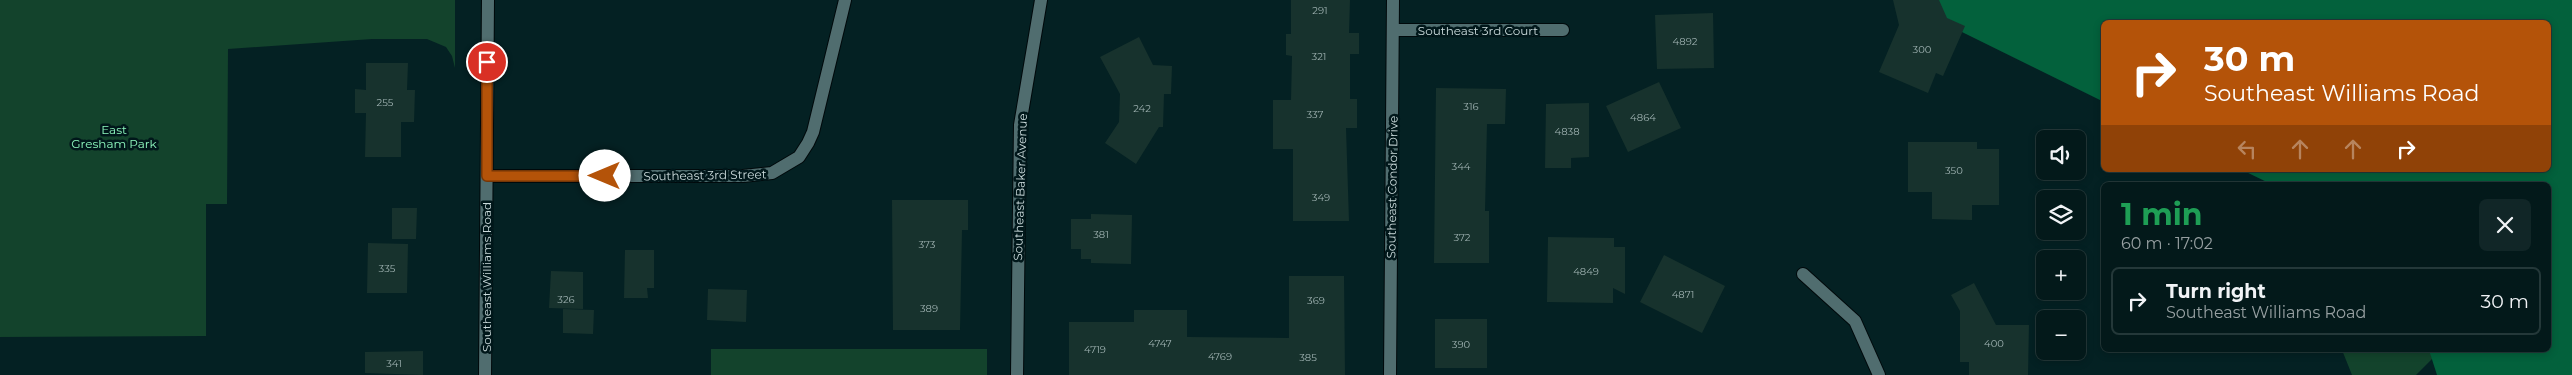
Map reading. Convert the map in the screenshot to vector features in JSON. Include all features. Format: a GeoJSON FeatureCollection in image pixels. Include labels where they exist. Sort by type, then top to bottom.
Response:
{"type":"FeatureCollection","features":[{"type":"Feature","properties":{"kind":"street","name":"Southeast Williams Road"},"geometry":{"type":"LineString","coordinates":[[485,375],[488,0]]}},
{"type":"Feature","properties":{"kind":"street","name":"Southeast 3rd Street"},"geometry":{"type":"LineString","coordinates":[[487,176],[743,176],[772,173],[799,157],[813,132],[845,0]]}},
{"type":"Feature","properties":{"kind":"street","name":"Southeast Baker Avenue"},"geometry":{"type":"LineString","coordinates":[[1017,375],[1020,125],[1041,0]]}},
{"type":"Feature","properties":{"kind":"street","name":"Southeast Condor Drive"},"geometry":{"type":"LineString","coordinates":[[1390,375],[1393,0]]}},
{"type":"Feature","properties":{"kind":"street","name":"Southeast 3rd Court"},"geometry":{"type":"LineString","coordinates":[[1393,30],[1563,30]]}},
{"type":"Feature","properties":{"kind":"street"},"geometry":{"type":"LineString","coordinates":[[1803,274],[1855,321],[1879,375]]}},
{"type":"Feature","properties":{"kind":"green space","name":"East Gresham Park"},"geometry":{"type":"Polygon","coordinates":[[[0,0],[455,0],[455,68],[452,56],[446,47],[427,39],[372,39],[228,49],[227,204],[206,204],[206,336],[0,337],[0,0]]]}},
{"type":"Feature","properties":{"kind":"green space"},"geometry":{"type":"Polygon","coordinates":[[[1897,0],[2572,0],[2572,375],[2437,375],[2430,352],[2551,352],[2551,182],[2267,182],[2246,172],[2551,172],[2551,20],[2101,20],[2101,101],[1897,0]]]}},
{"type":"Feature","properties":{"kind":"green space"},"geometry":{"type":"Polygon","coordinates":[[[711,349],[987,349],[987,375],[711,375],[711,349]]]}},
{"type":"Feature","properties":{"kind":"green space"},"geometry":{"type":"Polygon","coordinates":[[[2343,352],[2439,352],[2416,375],[2352,375],[2343,352]]]}},
{"type":"Feature","properties":{"kind":"building"},"geometry":{"type":"Polygon","coordinates":[[[1291,0],[1350,0],[1349,33],[1359,33],[1359,54],[1350,54],[1350,99],[1357,99],[1357,128],[1346,128],[1349,221],[1293,221],[1293,149],[1273,149],[1273,100],[1291,100],[1292,56],[1286,55],[1286,34],[1291,34],[1291,0]]]}},
{"type":"Feature","properties":{"kind":"building"},"geometry":{"type":"Polygon","coordinates":[[[1893,0],[1939,0],[1947,18],[1965,26],[1943,76],[1936,73],[1928,93],[1879,72],[1899,25],[1893,0]]]}},
{"type":"Feature","properties":{"kind":"building"},"geometry":{"type":"Polygon","coordinates":[[[1713,13],[1714,68],[1657,69],[1655,15],[1713,13]]]}},
{"type":"Feature","properties":{"kind":"building"},"geometry":{"type":"Polygon","coordinates":[[[1139,37],[1153,65],[1172,66],[1171,94],[1164,94],[1163,127],[1159,127],[1136,164],[1105,143],[1119,122],[1120,94],[1100,57],[1139,37]]]}},
{"type":"Feature","properties":{"kind":"building"},"geometry":{"type":"Polygon","coordinates":[[[366,63],[408,63],[407,90],[415,90],[414,122],[401,122],[401,157],[365,157],[366,113],[355,113],[355,89],[366,90],[366,63]]]}},
{"type":"Feature","properties":{"kind":"building"},"geometry":{"type":"Polygon","coordinates":[[[1659,82],[1681,128],[1628,152],[1606,106],[1659,82]]]}},
{"type":"Feature","properties":{"kind":"building"},"geometry":{"type":"Polygon","coordinates":[[[1436,88],[1506,89],[1505,124],[1487,124],[1485,211],[1489,211],[1489,263],[1434,263],[1436,88]]]}},
{"type":"Feature","properties":{"kind":"building"},"geometry":{"type":"Polygon","coordinates":[[[1589,103],[1589,157],[1571,158],[1571,168],[1545,168],[1546,104],[1589,103]]]}},
{"type":"Feature","properties":{"kind":"building"},"geometry":{"type":"Polygon","coordinates":[[[1908,142],[1977,142],[1977,149],[1999,149],[1999,205],[1972,205],[1972,220],[1932,219],[1932,192],[1908,192],[1908,142]]]}},
{"type":"Feature","properties":{"kind":"building"},"geometry":{"type":"Polygon","coordinates":[[[892,200],[968,200],[968,230],[962,230],[960,330],[893,330],[892,200]]]}},
{"type":"Feature","properties":{"kind":"building"},"geometry":{"type":"Polygon","coordinates":[[[392,208],[417,208],[416,239],[392,239],[392,208]]]}},
{"type":"Feature","properties":{"kind":"building"},"geometry":{"type":"Polygon","coordinates":[[[1091,214],[1132,215],[1131,264],[1091,263],[1091,259],[1081,259],[1081,249],[1071,249],[1071,219],[1091,219],[1091,214]]]}},
{"type":"Feature","properties":{"kind":"building"},"geometry":{"type":"Polygon","coordinates":[[[1548,237],[1614,238],[1614,247],[1625,247],[1625,294],[1613,288],[1613,303],[1547,302],[1548,237]]]}},
{"type":"Feature","properties":{"kind":"building"},"geometry":{"type":"Polygon","coordinates":[[[368,243],[408,244],[407,293],[367,293],[368,243]]]}},
{"type":"Feature","properties":{"kind":"building"},"geometry":{"type":"Polygon","coordinates":[[[625,250],[654,250],[654,288],[647,288],[648,298],[624,298],[625,250]]]}},
{"type":"Feature","properties":{"kind":"building"},"geometry":{"type":"Polygon","coordinates":[[[1664,255],[1725,286],[1702,333],[1640,302],[1664,255]]]}},
{"type":"Feature","properties":{"kind":"building"},"geometry":{"type":"Polygon","coordinates":[[[551,271],[583,272],[583,309],[549,308],[551,271]]]}},
{"type":"Feature","properties":{"kind":"building"},"geometry":{"type":"Polygon","coordinates":[[[1289,276],[1344,276],[1345,375],[1069,375],[1069,322],[1134,322],[1134,310],[1187,310],[1187,337],[1289,338],[1289,276]]]}},
{"type":"Feature","properties":{"kind":"building"},"geometry":{"type":"Polygon","coordinates":[[[1974,283],[1996,325],[2029,325],[2028,375],[1969,375],[1969,362],[1960,362],[1960,311],[1951,295],[1974,283]]]}},
{"type":"Feature","properties":{"kind":"building"},"geometry":{"type":"Polygon","coordinates":[[[708,289],[747,290],[746,322],[707,320],[708,289]]]}},
{"type":"Feature","properties":{"kind":"building"},"geometry":{"type":"Polygon","coordinates":[[[563,309],[594,310],[593,334],[563,333],[563,309]]]}},
{"type":"Feature","properties":{"kind":"building"},"geometry":{"type":"Polygon","coordinates":[[[1435,319],[1487,319],[1487,368],[1435,368],[1435,319]]]}},
{"type":"Feature","properties":{"kind":"building"},"geometry":{"type":"Polygon","coordinates":[[[423,351],[423,375],[365,373],[365,352],[423,351]]]}},
{"type":"Feature","properties":{"kind":"route"},"geometry":{"type":"LineString","coordinates":[[487,62],[487,176],[605,176]]}}]}
